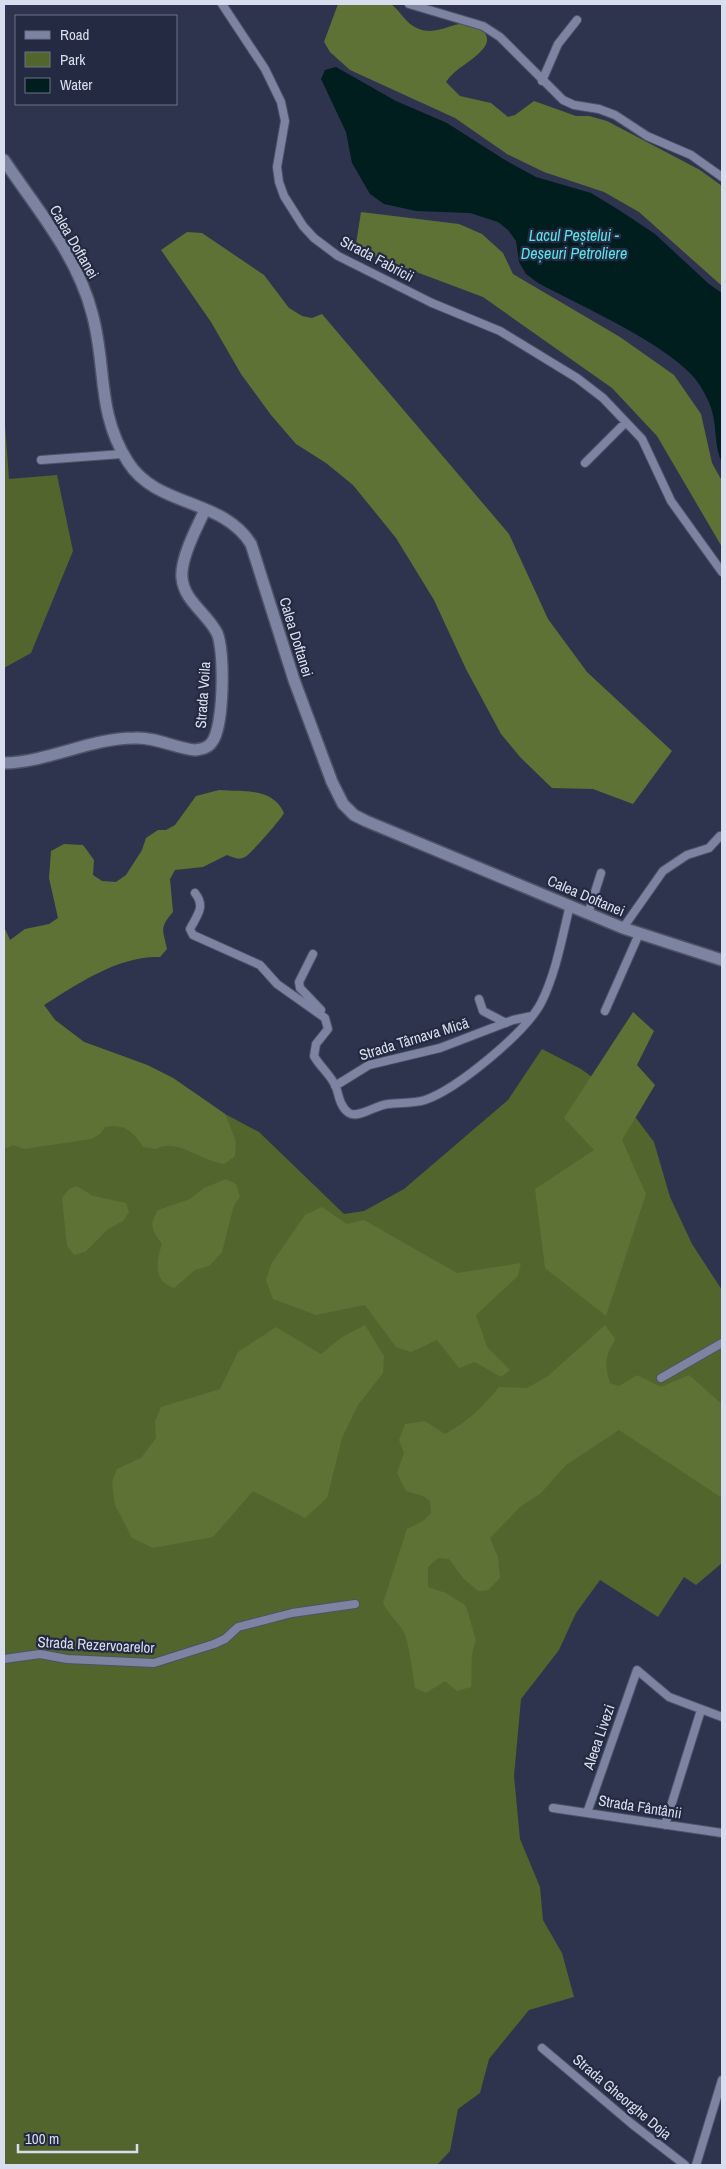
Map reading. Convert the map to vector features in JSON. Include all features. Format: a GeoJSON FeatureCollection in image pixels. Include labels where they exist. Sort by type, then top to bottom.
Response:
{"type":"FeatureCollection","features":[{"type":"Feature","properties":{"kind":"main road","name":"Calea Doftanei"},"geometry":{"type":"LineString","coordinates":[[4,160],[58,238],[83,287],[96,326],[106,412],[122,454],[135,472],[152,486],[230,520],[241,530],[251,544],[294,680],[329,774],[343,804],[354,815],[366,821],[588,914],[639,934],[722,960]]}},
{"type":"Feature","properties":{"kind":"main road","name":"Strada Voila"},"geometry":{"type":"LineString","coordinates":[[4,762],[39,758],[125,738],[149,739],[195,750],[202,749],[212,743],[218,730],[220,707],[220,643],[214,627],[186,592],[182,574],[191,542],[205,510]]}},
{"type":"Feature","properties":{"kind":"street","name":"Strada Fabricii"},"geometry":{"type":"LineString","coordinates":[[222,4],[265,69],[279,97],[285,122],[276,167],[279,182],[292,210],[314,238],[338,256],[379,277],[432,303],[483,322],[578,378],[603,398],[646,447],[671,501],[722,572]]}},
{"type":"Feature","properties":{"kind":"street"},"geometry":{"type":"LineString","coordinates":[[409,4],[483,26],[500,37],[563,100],[574,105],[598,109],[615,115],[648,136],[691,154],[722,177]]}},
{"type":"Feature","properties":{"kind":"street"},"geometry":{"type":"LineString","coordinates":[[542,81],[558,44],[577,20]]}},
{"type":"Feature","properties":{"kind":"street"},"geometry":{"type":"LineString","coordinates":[[585,463],[626,422]]}},
{"type":"Feature","properties":{"kind":"street"},"geometry":{"type":"LineString","coordinates":[[41,460],[122,454]]}},
{"type":"Feature","properties":{"kind":"street"},"geometry":{"type":"LineString","coordinates":[[623,928],[663,871],[687,855],[709,848],[720,836]]}},
{"type":"Feature","properties":{"kind":"street"},"geometry":{"type":"LineString","coordinates":[[588,914],[601,873]]}},
{"type":"Feature","properties":{"kind":"street"},"geometry":{"type":"LineString","coordinates":[[195,893],[201,908],[190,929],[193,935],[260,965],[277,984],[325,1018]]}},
{"type":"Feature","properties":{"kind":"street"},"geometry":{"type":"LineString","coordinates":[[313,954],[299,982],[300,988],[320,1008],[328,1029],[316,1044],[314,1056],[335,1086],[344,1109],[350,1114],[357,1116],[382,1104],[424,1100],[464,1078],[516,1034],[532,1016],[547,989],[570,905]]}},
{"type":"Feature","properties":{"kind":"street"},"geometry":{"type":"LineString","coordinates":[[605,1011],[639,934]]}},
{"type":"Feature","properties":{"kind":"street"},"geometry":{"type":"LineString","coordinates":[[479,999],[483,1011],[506,1023]]}},
{"type":"Feature","properties":{"kind":"street","name":"Strada Târnava Mică"},"geometry":{"type":"LineString","coordinates":[[335,1086],[369,1065],[440,1048],[506,1023],[532,1016]]}},
{"type":"Feature","properties":{"kind":"street"},"geometry":{"type":"LineString","coordinates":[[661,1378],[722,1343]]}},
{"type":"Feature","properties":{"kind":"street","name":"Strada Rezervoarelor"},"geometry":{"type":"LineString","coordinates":[[4,1659],[40,1654],[67,1659],[154,1663],[214,1644],[225,1639],[238,1627],[292,1613],[355,1604]]}},
{"type":"Feature","properties":{"kind":"street","name":"Aleea Livezi"},"geometry":{"type":"LineString","coordinates":[[587,1813],[637,1670],[669,1697],[701,1710]]}},
{"type":"Feature","properties":{"kind":"street"},"geometry":{"type":"LineString","coordinates":[[665,1824],[701,1710],[722,1717]]}},
{"type":"Feature","properties":{"kind":"street","name":"Strada Fântânii"},"geometry":{"type":"LineString","coordinates":[[553,1808],[722,1833]]}},
{"type":"Feature","properties":{"kind":"street","name":"Strada Gheorghe Doja"},"geometry":{"type":"LineString","coordinates":[[542,2048],[632,2124],[685,2165]]}},
{"type":"Feature","properties":{"kind":"street"},"geometry":{"type":"LineString","coordinates":[[696,2165],[721,2092],[722,2080]]}},
{"type":"Feature","properties":{"kind":"green space"},"geometry":{"type":"Polygon","coordinates":[[[338,4],[391,4],[410,24],[426,31],[461,24],[477,27],[484,32],[487,40],[486,44],[479,54],[454,73],[446,82],[460,96],[491,103],[508,117],[515,115],[534,101],[576,116],[589,116],[607,121],[700,170],[722,186],[722,286],[639,212],[604,192],[544,172],[507,154],[455,118],[350,70],[330,52],[324,42],[338,4]]]}},
{"type":"Feature","properties":{"kind":"green space"},"geometry":{"type":"Polygon","coordinates":[[[361,212],[459,224],[482,234],[503,253],[513,274],[620,337],[674,375],[701,414],[712,463],[722,481],[722,547],[657,436],[612,388],[483,297],[371,255],[356,244],[361,212]]]}},
{"type":"Feature","properties":{"kind":"green space"},"geometry":{"type":"Polygon","coordinates":[[[187,232],[202,233],[264,275],[289,308],[302,316],[312,318],[322,314],[509,534],[548,619],[587,672],[672,751],[633,804],[593,789],[552,788],[521,758],[501,734],[466,669],[434,600],[396,538],[353,485],[326,463],[296,444],[271,415],[241,374],[211,322],[161,250],[187,232]]]}},
{"type":"Feature","properties":{"kind":"green space"},"geometry":{"type":"Polygon","coordinates":[[[4,411],[9,479],[57,475],[73,551],[31,653],[4,668],[4,411]]]}},
{"type":"Feature","properties":{"kind":"green space"},"geometry":{"type":"Polygon","coordinates":[[[219,790],[247,791],[265,795],[279,805],[284,813],[266,836],[245,857],[238,859],[227,855],[203,867],[175,870],[170,879],[173,912],[163,929],[167,949],[160,957],[130,961],[99,972],[44,1005],[55,1020],[84,1042],[147,1065],[173,1078],[225,1114],[236,1141],[235,1156],[224,1164],[172,1146],[156,1149],[143,1147],[132,1133],[118,1126],[105,1127],[100,1134],[91,1139],[24,1149],[13,1145],[4,1149],[4,927],[10,940],[25,929],[49,924],[58,918],[49,878],[51,851],[64,844],[83,845],[94,860],[93,875],[102,881],[116,882],[126,875],[142,850],[146,838],[158,830],[166,830],[175,825],[196,796],[219,790]]]}},
{"type":"Feature","properties":{"kind":"green space"},"geometry":{"type":"Polygon","coordinates":[[[4,927],[32,990],[55,1020],[84,1042],[147,1065],[173,1078],[225,1114],[259,1132],[344,1214],[364,1211],[404,1189],[508,1100],[542,1049],[581,1069],[621,1098],[654,1142],[670,1197],[692,1244],[722,1290],[722,1563],[696,1585],[684,1577],[658,1617],[600,1580],[576,1613],[559,1650],[521,1699],[514,1776],[520,1839],[540,1887],[543,1920],[562,1953],[574,1997],[529,2010],[489,2059],[480,2093],[458,2109],[450,2151],[437,2165],[4,2165],[4,927]]]}},
{"type":"Feature","properties":{"kind":"green space"},"geometry":{"type":"Polygon","coordinates":[[[633,1012],[654,1031],[637,1065],[655,1085],[622,1140],[646,1194],[606,1316],[545,1268],[535,1189],[594,1150],[564,1118],[633,1012]]]}},
{"type":"Feature","properties":{"kind":"green space"},"geometry":{"type":"Polygon","coordinates":[[[226,1179],[236,1184],[240,1197],[234,1205],[222,1252],[209,1266],[195,1270],[174,1288],[167,1285],[159,1276],[158,1257],[162,1244],[152,1227],[158,1210],[190,1199],[204,1188],[226,1179]]]}},
{"type":"Feature","properties":{"kind":"green space"},"geometry":{"type":"Polygon","coordinates":[[[77,1186],[93,1196],[126,1203],[129,1212],[123,1221],[108,1229],[85,1252],[74,1255],[67,1246],[62,1198],[69,1189],[77,1186]]]}},
{"type":"Feature","properties":{"kind":"green space"},"geometry":{"type":"Polygon","coordinates":[[[322,1207],[347,1224],[364,1220],[457,1273],[521,1263],[518,1276],[476,1315],[487,1347],[510,1370],[501,1377],[475,1362],[459,1368],[437,1340],[411,1352],[396,1347],[365,1305],[316,1315],[273,1299],[266,1280],[271,1264],[305,1215],[322,1207]]]}},
{"type":"Feature","properties":{"kind":"green space"},"geometry":{"type":"Polygon","coordinates":[[[365,1325],[384,1356],[383,1373],[358,1405],[342,1438],[327,1498],[305,1518],[253,1491],[213,1537],[153,1548],[132,1538],[115,1505],[112,1482],[117,1469],[141,1458],[156,1438],[155,1421],[161,1407],[220,1389],[238,1352],[276,1327],[321,1354],[342,1337],[365,1325]]]}},
{"type":"Feature","properties":{"kind":"green space"},"geometry":{"type":"Polygon","coordinates":[[[605,1325],[615,1339],[606,1361],[610,1383],[619,1386],[637,1375],[661,1387],[689,1375],[722,1404],[722,1498],[619,1430],[566,1465],[541,1493],[520,1507],[490,1538],[498,1557],[500,1578],[488,1590],[478,1591],[463,1578],[449,1559],[438,1558],[428,1567],[428,1587],[446,1593],[466,1606],[476,1641],[472,1657],[471,1687],[457,1691],[445,1681],[426,1693],[415,1688],[404,1632],[383,1603],[407,1529],[423,1521],[431,1513],[430,1501],[423,1496],[406,1491],[397,1473],[404,1453],[399,1440],[405,1424],[425,1421],[445,1434],[474,1414],[499,1387],[527,1388],[548,1376],[605,1325]]]}},
{"type":"Feature","properties":{"kind":"water","name":"Lacul Peștelui - Deșeuri Petroliere"},"geometry":{"type":"Polygon","coordinates":[[[336,67],[396,101],[447,123],[505,160],[536,177],[591,193],[655,234],[709,284],[722,293],[722,463],[719,457],[711,408],[701,387],[690,373],[673,358],[651,343],[538,283],[526,274],[519,262],[516,241],[508,230],[498,222],[470,213],[416,211],[384,204],[370,194],[352,163],[346,132],[321,79],[325,70],[336,67]]]}}]}
